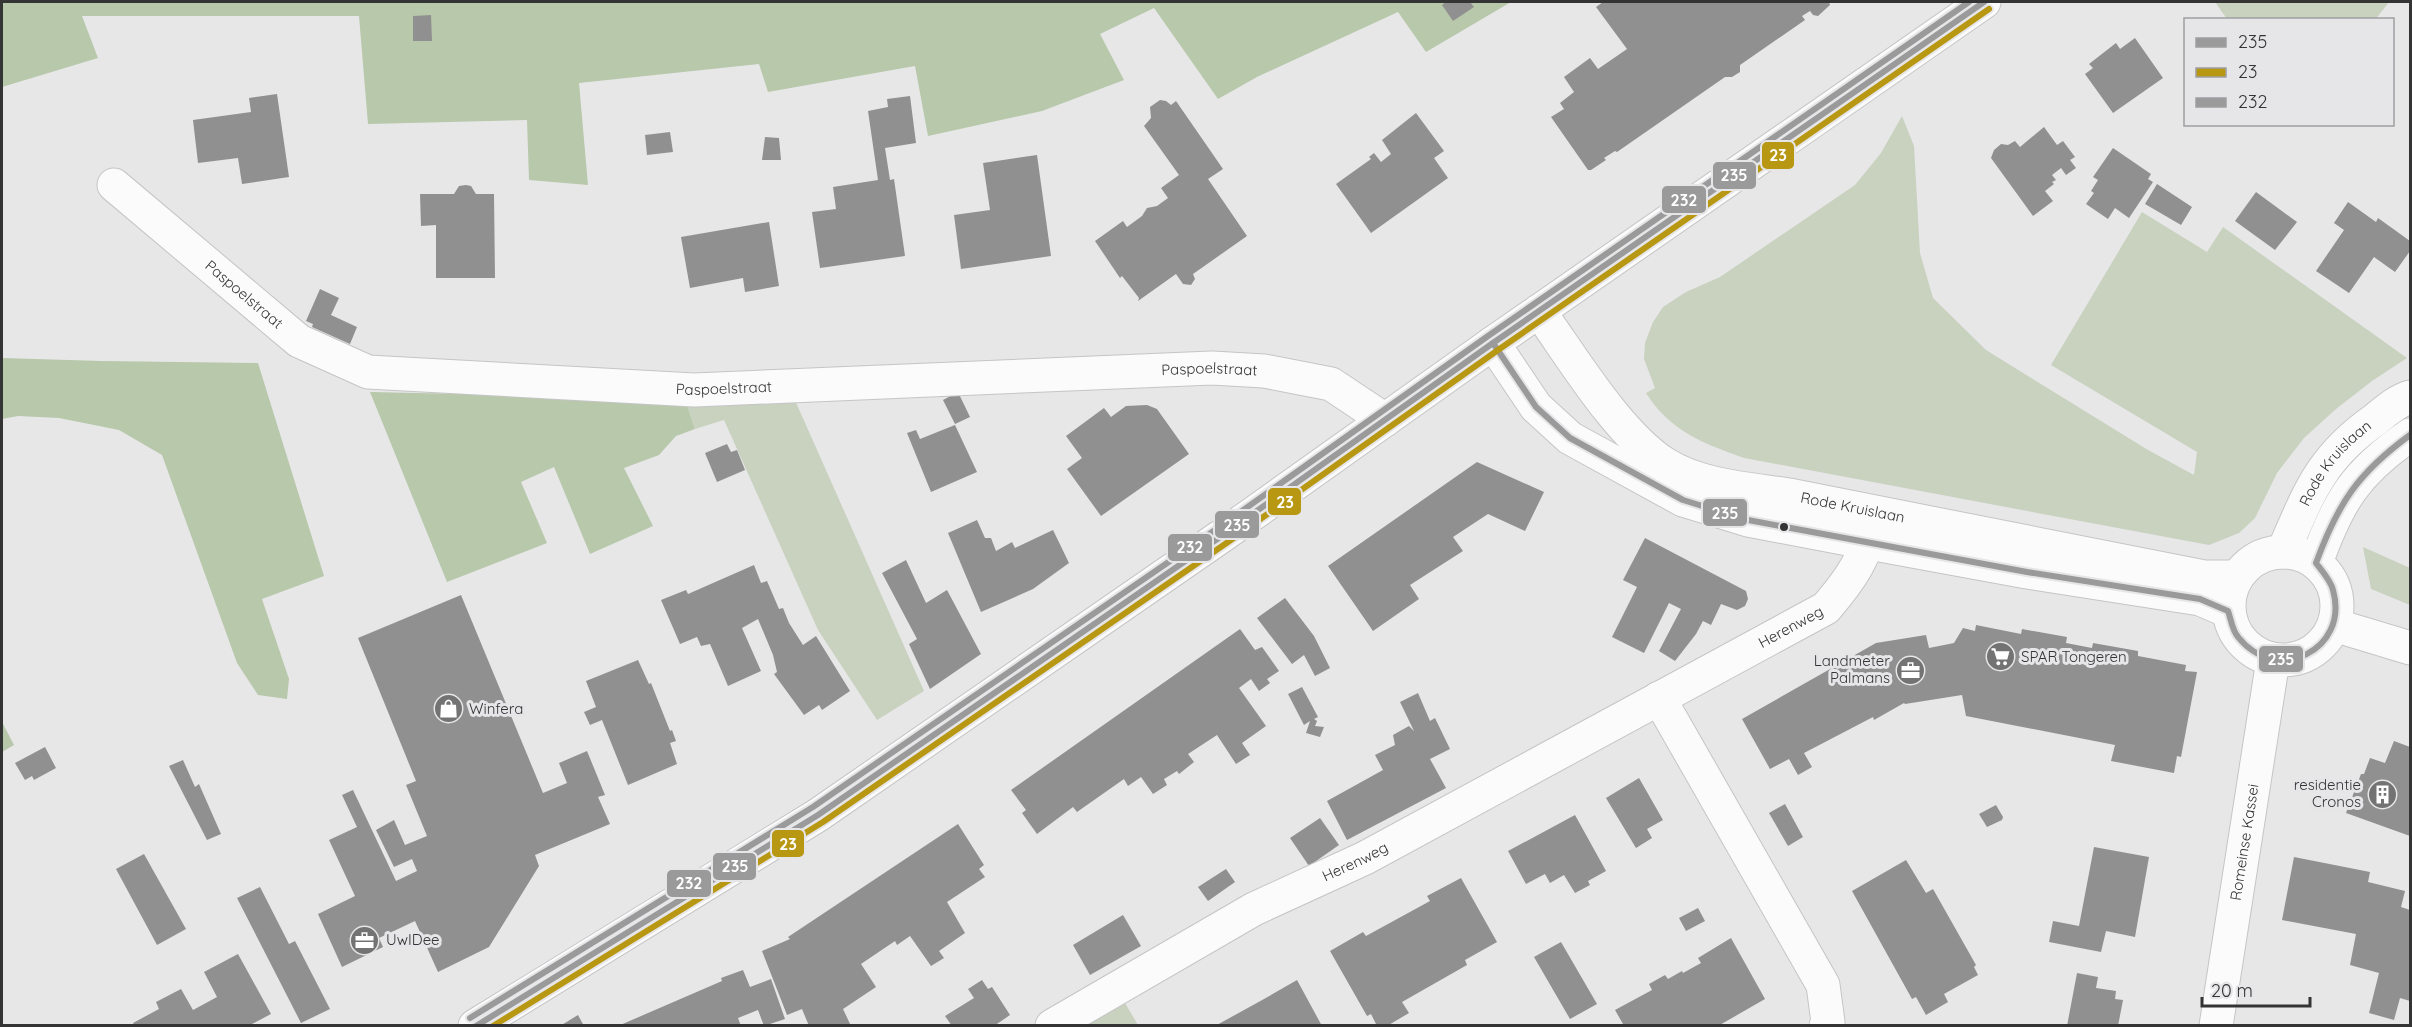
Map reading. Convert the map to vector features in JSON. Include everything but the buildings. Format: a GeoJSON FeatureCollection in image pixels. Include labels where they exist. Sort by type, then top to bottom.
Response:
{"type":"FeatureCollection","features":[{"type":"Feature","properties":{"kind":"main road"},"geometry":{"type":"LineString","coordinates":[[475,1026],[818,815],[1189,559],[1539,311],[1984,2]]}},
{"type":"Feature","properties":{"kind":"main road","name":"Paspoelstraat"},"geometry":{"type":"LineString","coordinates":[[114,185],[299,341],[368,372],[694,390],[1222,369],[1264,371],[1331,384],[1385,420]]}},
{"type":"Feature","properties":{"kind":"main road","name":"Rode Kruislaan"},"geometry":{"type":"LineString","coordinates":[[1539,311],[1606,405],[1640,443],[1665,464],[1695,477],[1737,488],[1789,495],[1872,528],[2027,572],[2194,597],[2228,611]]}},
{"type":"Feature","properties":{"kind":"main road","name":"Rode Kruislaan"},"geometry":{"type":"LineString","coordinates":[[1493,344],[1536,407],[1570,438],[1683,500],[1748,520],[1872,528],[2204,577],[2237,577]]}},
{"type":"Feature","properties":{"kind":"main road","name":"Rode Kruislaan"},"geometry":{"type":"LineString","coordinates":[[2283,552],[2315,481],[2338,450],[2365,426],[2401,400],[2410,397]]}},
{"type":"Feature","properties":{"kind":"main road","name":"Rode Kruislaan"},"geometry":{"type":"LineString","coordinates":[[2316,563],[2328,528],[2345,497],[2363,473],[2387,451],[2410,435]]}},
{"type":"Feature","properties":{"kind":"main road","name":"Herenweg"},"geometry":{"type":"LineString","coordinates":[[1052,1026],[1254,909],[1365,858],[1826,608],[1846,585],[1872,528]]}},
{"type":"Feature","properties":{"kind":"main road"},"geometry":{"type":"LineString","coordinates":[[2283,552],[2300,555],[2316,563],[2328,575],[2336,591],[2338,608],[2334,625],[2325,642],[2310,654],[2292,660],[2273,660],[2253,652],[2237,636],[2228,611],[2230,596],[2237,577],[2249,564],[2265,555],[2283,552]]}},
{"type":"Feature","properties":{"kind":"main road"},"geometry":{"type":"LineString","coordinates":[[2334,625],[2410,648]]}},
{"type":"Feature","properties":{"kind":"main road","name":"Romeinse Kassei"},"geometry":{"type":"LineString","coordinates":[[2216,1026],[2273,660]]}},
{"type":"Feature","properties":{"kind":"main road"},"geometry":{"type":"LineString","coordinates":[[1659,698],[1823,985],[1828,1022],[1826,1026]]}},
{"type":"Feature","properties":{"kind":"green space"},"geometry":{"type":"Polygon","coordinates":[[[2,2],[1511,2],[1426,52],[1398,12],[1257,77],[1218,99],[1154,8],[1100,34],[1124,80],[1042,111],[928,136],[915,66],[768,92],[759,64],[579,83],[588,185],[529,180],[527,120],[368,124],[359,16],[82,16],[98,58],[2,87],[2,2]]]}},
{"type":"Feature","properties":{"kind":"green space"},"geometry":{"type":"Polygon","coordinates":[[[2215,2],[2389,2],[2377,18],[2226,18],[2215,2]]]}},
{"type":"Feature","properties":{"kind":"green space"},"geometry":{"type":"Polygon","coordinates":[[[1902,116],[1914,146],[1920,253],[1933,298],[1986,350],[2148,450],[2194,475],[2197,452],[2051,365],[2142,212],[2207,252],[2223,227],[2407,358],[2372,381],[2304,438],[2277,473],[2255,518],[2239,533],[2209,545],[1744,458],[1702,441],[1677,427],[1666,418],[1646,393],[1655,388],[1644,359],[1645,343],[1653,322],[1663,307],[1686,292],[1720,277],[1855,185],[1881,153],[1902,116]]]}},
{"type":"Feature","properties":{"kind":"green space"},"geometry":{"type":"Polygon","coordinates":[[[2,358],[258,363],[324,576],[262,599],[289,679],[287,699],[258,695],[237,663],[162,455],[119,430],[59,418],[18,416],[2,419],[2,358]]]}},
{"type":"Feature","properties":{"kind":"green space"},"geometry":{"type":"Polygon","coordinates":[[[370,392],[685,399],[695,429],[676,436],[659,455],[624,468],[653,526],[590,554],[554,467],[521,482],[547,543],[447,582],[370,392]]]}},
{"type":"Feature","properties":{"kind":"green space"},"geometry":{"type":"Polygon","coordinates":[[[794,398],[924,691],[877,720],[818,630],[724,420],[695,429],[685,399],[794,398]]]}},
{"type":"Feature","properties":{"kind":"green space"},"geometry":{"type":"Polygon","coordinates":[[[2363,547],[2410,568],[2410,605],[2371,589],[2363,547]]]}},
{"type":"Feature","properties":{"kind":"green space"},"geometry":{"type":"Polygon","coordinates":[[[2,722],[14,745],[2,752],[2,722]]]}},
{"type":"Feature","properties":{"kind":"green space"},"geometry":{"type":"Polygon","coordinates":[[[1122,998],[1138,1025],[1074,1026],[1122,998]]]}},
{"type":"Feature","properties":{"kind":"transit line","name":"232"},"geometry":{"type":"LineString","coordinates":[[470,1018],[813,807],[1218,528],[1488,336],[1969,2]]}},
{"type":"Feature","properties":{"kind":"transit line","name":"235"},"geometry":{"type":"LineString","coordinates":[[476,1026],[818,815],[1223,535],[1493,343],[1984,2]]}},
{"type":"Feature","properties":{"kind":"transit line","name":"23"},"geometry":{"type":"LineString","coordinates":[[493,1026],[823,822],[1228,542],[1498,350],[1989,9]]}},
{"type":"Feature","properties":{"kind":"transit line","name":"235"},"geometry":{"type":"LineString","coordinates":[[1493,343],[1536,407],[1570,438],[1683,500],[1748,520],[2027,572],[2200,599],[2228,611],[2238,637],[2254,651],[2271,658],[2289,659],[2306,654],[2320,644],[2331,630],[2335,612],[2333,590],[2316,563],[2324,542],[2342,506],[2363,476],[2410,435]]}},
{"type":"Feature","properties":{"kind":"place","name":"SPAR Tongeren"},"geometry":{"type":"Point","coordinates":[2000,657]}},
{"type":"Feature","properties":{"kind":"place","name":"Landmeter Palmans"},"geometry":{"type":"Point","coordinates":[1911,670]}},
{"type":"Feature","properties":{"kind":"place","name":"Winfera"},"geometry":{"type":"Point","coordinates":[448,709]}},
{"type":"Feature","properties":{"kind":"place","name":"residentie Cronos"},"geometry":{"type":"Point","coordinates":[2382,794]}},
{"type":"Feature","properties":{"kind":"place","name":"UwIDee"},"geometry":{"type":"Point","coordinates":[365,940]}}]}
